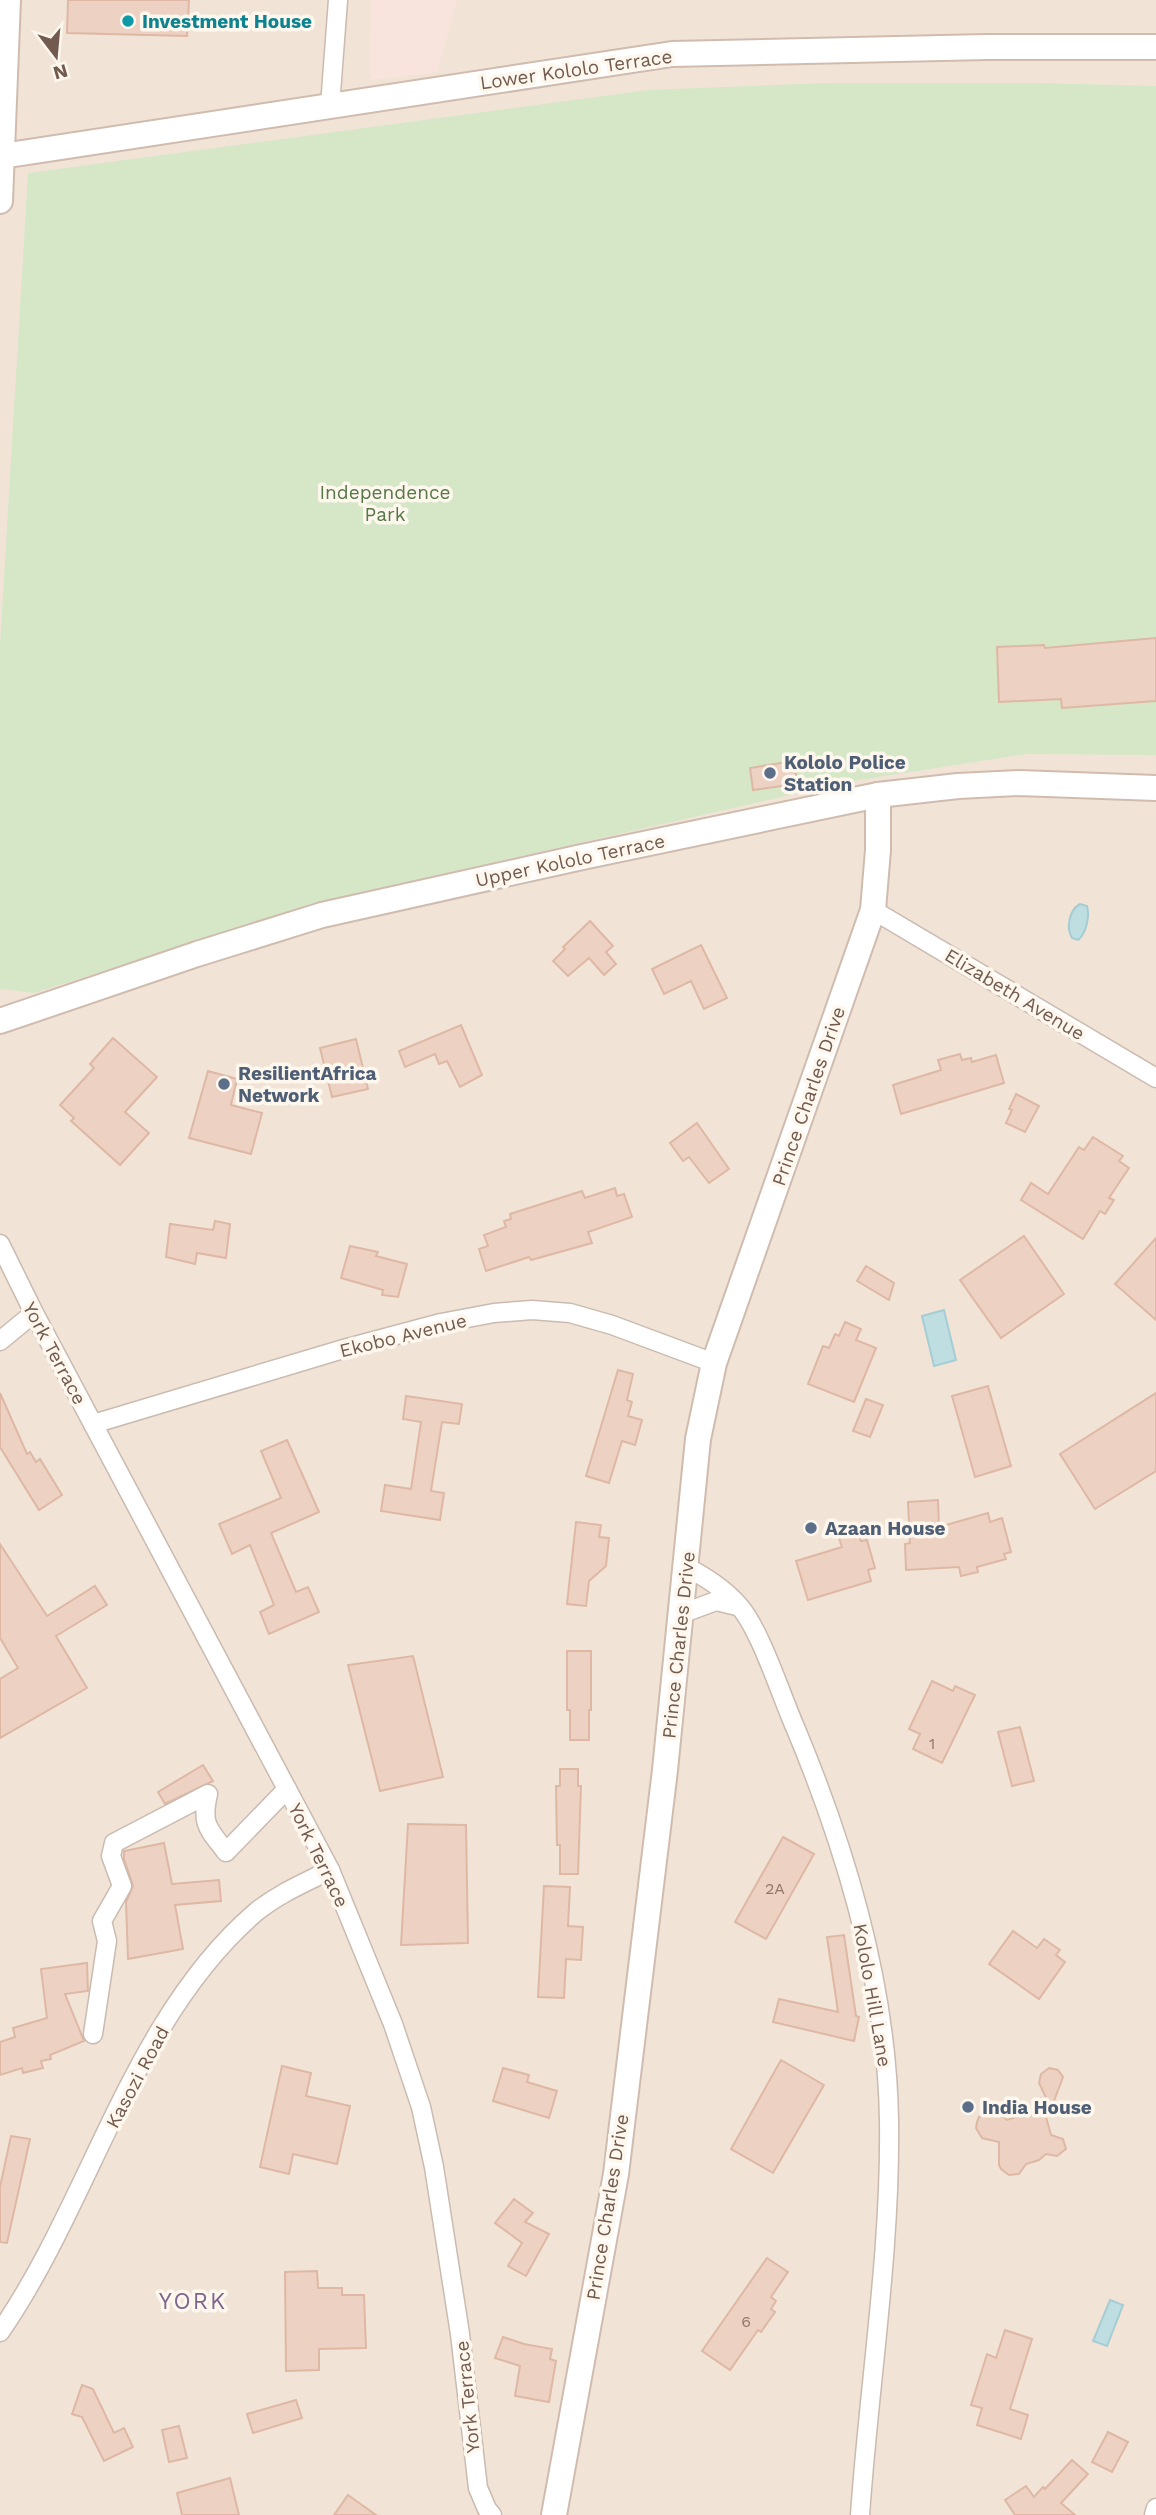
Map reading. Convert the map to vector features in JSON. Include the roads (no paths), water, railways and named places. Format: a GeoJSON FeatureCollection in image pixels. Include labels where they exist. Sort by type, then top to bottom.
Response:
{"type":"FeatureCollection","features":[{"type":"Feature","properties":{"kind":"street"},"geometry":{"type":"LineString","coordinates":[[0,201],[8,0]]}},
{"type":"Feature","properties":{"kind":"street"},"geometry":{"type":"LineString","coordinates":[[330,106],[338,0]]}},
{"type":"Feature","properties":{"kind":"street","name":"Lower Kololo Terrace"},"geometry":{"type":"LineString","coordinates":[[1,156],[672,54],[973,47],[1156,47]]}},
{"type":"Feature","properties":{"kind":"street","name":"Upper Kololo Terrace"},"geometry":{"type":"LineString","coordinates":[[0,1021],[322,915],[878,795],[958,786],[1019,783],[1156,788]]}},
{"type":"Feature","properties":{"kind":"street","name":"Prince Charles Drive"},"geometry":{"type":"LineString","coordinates":[[554,2515],[615,2174],[665,1770],[696,1451],[714,1363],[873,910],[878,850],[878,795]]}},
{"type":"Feature","properties":{"kind":"street","name":"Elizabeth Avenue"},"geometry":{"type":"LineString","coordinates":[[873,910],[1156,1078]]}},
{"type":"Feature","properties":{"kind":"street","name":"York Terrace"},"geometry":{"type":"LineString","coordinates":[[0,1244],[330,1870],[393,2024],[421,2107],[434,2167],[460,2334],[478,2488],[486,2509],[492,2515]]}},
{"type":"Feature","properties":{"kind":"street","name":"Ekobo Avenue"},"geometry":{"type":"LineString","coordinates":[[93,1424],[340,1350],[494,1313],[532,1310],[570,1313],[612,1325],[714,1363]]}},
{"type":"Feature","properties":{"kind":"street"},"geometry":{"type":"LineString","coordinates":[[0,1341],[34,1313]]}},
{"type":"Feature","properties":{"kind":"street","name":"Kololo Hill Lane"},"geometry":{"type":"LineString","coordinates":[[685,1566],[719,1587],[740,1607],[757,1637],[839,1840],[866,1940],[884,2043],[889,2118],[889,2195],[860,2515]]}},
{"type":"Feature","properties":{"kind":"street"},"geometry":{"type":"LineString","coordinates":[[681,1614],[716,1601],[740,1607]]}},
{"type":"Feature","properties":{"kind":"street"},"geometry":{"type":"LineString","coordinates":[[93,2034],[107,1941],[102,1921],[113,1906],[122,1885],[111,1856],[114,1843],[208,1794],[203,1815],[226,1852],[286,1789]]}},
{"type":"Feature","properties":{"kind":"street","name":"Kasozi Road"},"geometry":{"type":"LineString","coordinates":[[0,2332],[36,2275],[156,2036],[184,1993],[210,1959],[257,1911],[285,1892],[330,1870]]}},
{"type":"Feature","properties":{"kind":"street"},"geometry":{"type":"LineString","coordinates":[[1154,2515],[1156,2508]]}},
{"type":"Feature","properties":{"kind":"water"},"geometry":{"type":"Polygon","coordinates":[[[1080,904],[1087,906],[1088,915],[1085,929],[1078,940],[1072,938],[1069,924],[1073,910],[1080,904]]]}},
{"type":"Feature","properties":{"kind":"water"},"geometry":{"type":"Polygon","coordinates":[[[944,1310],[956,1360],[934,1366],[922,1316],[944,1310]]]}},
{"type":"Feature","properties":{"kind":"water"},"geometry":{"type":"Polygon","coordinates":[[[1110,2300],[1123,2305],[1107,2346],[1093,2341],[1110,2300]]]}},
{"type":"Feature","properties":{"kind":"place","name":"Investment House"},"geometry":{"type":"Point","coordinates":[128,21]}},
{"type":"Feature","properties":{"kind":"place","name":"Kololo Police Station"},"geometry":{"type":"Point","coordinates":[770,773]}},
{"type":"Feature","properties":{"kind":"place","name":"ResilientAfrica Network"},"geometry":{"type":"Point","coordinates":[224,1084]}},
{"type":"Feature","properties":{"kind":"place","name":"Azaan House"},"geometry":{"type":"Point","coordinates":[811,1528]}},
{"type":"Feature","properties":{"kind":"place","name":"India House"},"geometry":{"type":"Point","coordinates":[968,2107]}},
{"type":"Feature","properties":{"kind":"district","name":"YORK"},"geometry":{"type":"Point","coordinates":[193,2301]}},
{"type":"Feature","properties":{"kind":"park label","name":"Independence Park"},"geometry":{"type":"Point","coordinates":[385,503]}}]}
